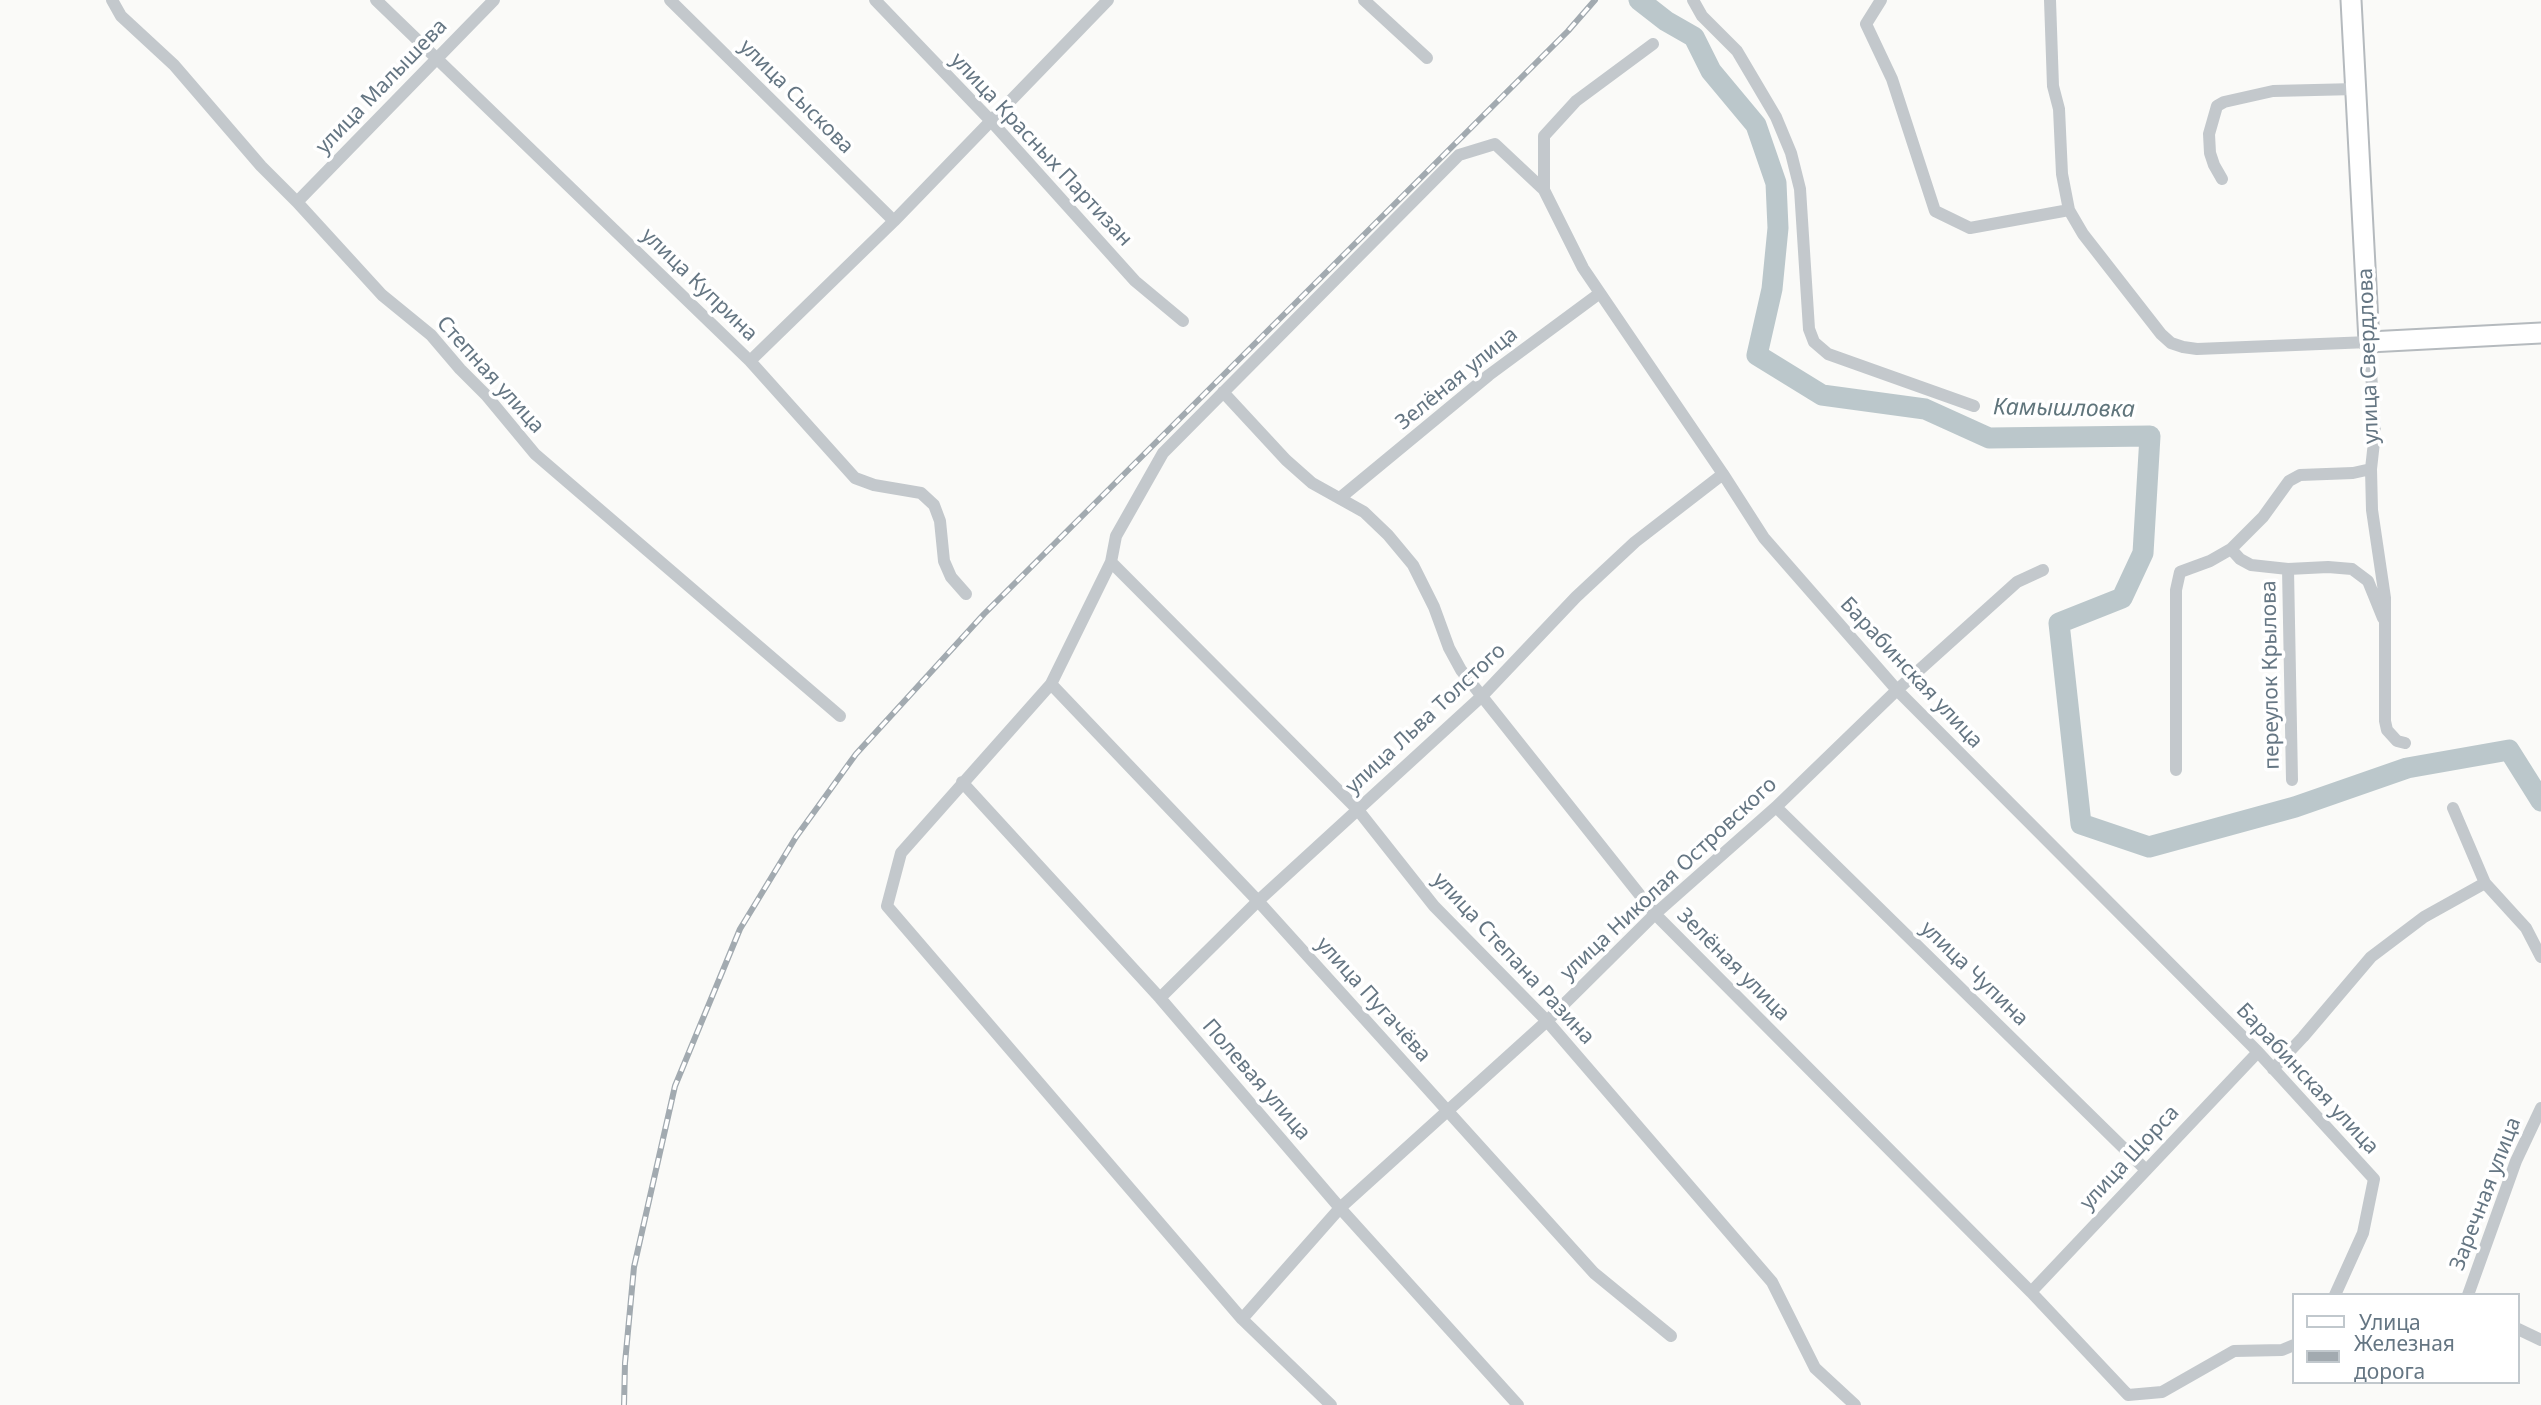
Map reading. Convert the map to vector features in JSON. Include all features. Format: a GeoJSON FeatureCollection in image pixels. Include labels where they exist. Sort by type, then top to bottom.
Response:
{"type":"FeatureCollection","features":[{"type":"Feature","properties":{"kind":"main road","name":"улица Свердлова"},"geometry":{"type":"LineString","coordinates":[[2351,0],[2369,342]]}},
{"type":"Feature","properties":{"kind":"main road"},"geometry":{"type":"LineString","coordinates":[[2369,342],[2541,332]]}},
{"type":"Feature","properties":{"kind":"street","name":"Степная улица"},"geometry":{"type":"LineString","coordinates":[[111,0],[121,16],[174,65],[261,166],[382,295],[430,335],[486,395],[535,454],[840,716]]}},
{"type":"Feature","properties":{"kind":"street","name":"улица Куприна"},"geometry":{"type":"LineString","coordinates":[[376,0],[750,361],[855,478],[874,485],[921,492],[934,505],[940,521],[944,562],[951,577],[966,594]]}},
{"type":"Feature","properties":{"kind":"street","name":"улица Малышева"},"geometry":{"type":"LineString","coordinates":[[297,202],[495,0]]}},
{"type":"Feature","properties":{"kind":"street","name":"улица Сыскова"},"geometry":{"type":"LineString","coordinates":[[670,0],[894,221]]}},
{"type":"Feature","properties":{"kind":"street","name":"улица Красных Партизан"},"geometry":{"type":"LineString","coordinates":[[875,0],[991,121],[1135,281],[1183,321]]}},
{"type":"Feature","properties":{"kind":"street"},"geometry":{"type":"LineString","coordinates":[[750,361],[894,221],[1108,0]]}},
{"type":"Feature","properties":{"kind":"street"},"geometry":{"type":"LineString","coordinates":[[1364,0],[1427,58]]}},
{"type":"Feature","properties":{"kind":"street"},"geometry":{"type":"LineString","coordinates":[[1693,0],[1702,16],[1737,51],[1776,117],[1791,153],[1800,189],[1809,329],[1814,342],[1828,354],[1974,406]]}},
{"type":"Feature","properties":{"kind":"street"},"geometry":{"type":"LineString","coordinates":[[1881,0],[1866,24],[1892,79],[1936,211],[1970,228],[2069,210]]}},
{"type":"Feature","properties":{"kind":"street"},"geometry":{"type":"LineString","coordinates":[[2050,0],[2053,86],[2059,109],[2062,174],[2069,210],[2082,234],[2161,334],[2171,343],[2197,349],[2369,342]]}},
{"type":"Feature","properties":{"kind":"street","name":"Барабинская улица"},"geometry":{"type":"LineString","coordinates":[[1653,44],[1576,101],[1544,136],[1544,190],[1583,268],[1764,538],[1897,690],[2258,1052],[2374,1179],[2363,1233],[2336,1293]]}},
{"type":"Feature","properties":{"kind":"street"},"geometry":{"type":"LineString","coordinates":[[2222,178],[2210,153],[2209,134],[2217,106],[2273,91],[2356,89]]}},
{"type":"Feature","properties":{"kind":"street"},"geometry":{"type":"LineString","coordinates":[[1331,1405],[1242,1319],[887,906],[901,853],[1051,684],[1111,562],[1116,536],[1163,453],[1459,155],[1495,144],[1544,190]]}},
{"type":"Feature","properties":{"kind":"street","name":"Зелёная улица"},"geometry":{"type":"LineString","coordinates":[[1340,498],[1489,375],[1600,293]]}},
{"type":"Feature","properties":{"kind":"street","name":"улица Свердлова"},"geometry":{"type":"LineString","coordinates":[[2369,342],[2375,433],[2371,469],[2371,510],[2385,598],[2385,721],[2387,730],[2397,741],[2405,743]]}},
{"type":"Feature","properties":{"kind":"street","name":"Зелёная улица"},"geometry":{"type":"LineString","coordinates":[[1223,393],[1286,460],[1312,483],[1364,512],[1413,565],[1461,670],[1655,914],[2031,1292],[2128,1395],[2162,1392],[2234,1351],[2281,1349],[2292,1346]]}},
{"type":"Feature","properties":{"kind":"street"},"geometry":{"type":"LineString","coordinates":[[2176,770],[2176,590],[2180,572],[2231,550],[2263,517],[2289,481],[2300,475],[2371,469]]}},
{"type":"Feature","properties":{"kind":"street","name":"улица Льва Толстого"},"geometry":{"type":"LineString","coordinates":[[1160,998],[1258,901],[1482,696],[1576,597],[1635,542],[1723,474]]}},
{"type":"Feature","properties":{"kind":"street"},"geometry":{"type":"LineString","coordinates":[[2231,550],[2251,565],[2288,569],[2328,567],[2351,569],[2360,573],[2368,581],[2385,621]]}},
{"type":"Feature","properties":{"kind":"street","name":"улица Степана Разина"},"geometry":{"type":"LineString","coordinates":[[1111,562],[1358,810],[1434,905],[1546,1021],[1772,1282],[1815,1368],[1855,1405]]}},
{"type":"Feature","properties":{"kind":"street","name":"переулок Крылова"},"geometry":{"type":"LineString","coordinates":[[2288,569],[2292,780]]}},
{"type":"Feature","properties":{"kind":"street","name":"улица Николая Островского"},"geometry":{"type":"LineString","coordinates":[[1242,1319],[1340,1208],[1546,1021],[1655,914],[1776,807],[1897,690],[2017,582],[2043,570]]}},
{"type":"Feature","properties":{"kind":"street","name":"улица Пугачёва"},"geometry":{"type":"LineString","coordinates":[[1051,684],[1258,901],[1594,1273],[1671,1336]]}},
{"type":"Feature","properties":{"kind":"street","name":"Полевая улица"},"geometry":{"type":"LineString","coordinates":[[962,782],[1160,998],[1340,1208],[1518,1405]]}},
{"type":"Feature","properties":{"kind":"street","name":"улица Чупина"},"geometry":{"type":"LineString","coordinates":[[1776,807],[2145,1168]]}},
{"type":"Feature","properties":{"kind":"street"},"geometry":{"type":"LineString","coordinates":[[2453,808],[2485,883],[2526,928],[2541,957]]}},
{"type":"Feature","properties":{"kind":"street"},"geometry":{"type":"LineString","coordinates":[[2273,1069],[2371,957],[2424,917],[2485,883]]}},
{"type":"Feature","properties":{"kind":"street","name":"улица Щорса"},"geometry":{"type":"LineString","coordinates":[[2031,1292],[2145,1168],[2258,1052]]}},
{"type":"Feature","properties":{"kind":"street","name":"Заречная улица"},"geometry":{"type":"LineString","coordinates":[[2469,1293],[2516,1161],[2541,1108]]}},
{"type":"Feature","properties":{"kind":"street"},"geometry":{"type":"LineString","coordinates":[[2520,1330],[2541,1340]]}},
{"type":"Feature","properties":{"kind":"waterway","name":"Камышловка"},"geometry":{"type":"LineString","coordinates":[[1639,0],[1666,21],[1694,37],[1711,71],[1756,125],[1776,183],[1778,228],[1772,289],[1757,355],[1822,395],[1925,409],[1989,438],[2150,436],[2143,553],[2122,598],[2059,623],[2081,824],[2149,847],[2295,807],[2407,768],[2509,750],[2541,801]]}},
{"type":"Feature","properties":{"kind":"railway"},"geometry":{"type":"LineString","coordinates":[[624,1405],[634,1267],[675,1086],[740,929],[796,837],[856,754],[984,614],[1568,31],[1595,0]]}}]}
